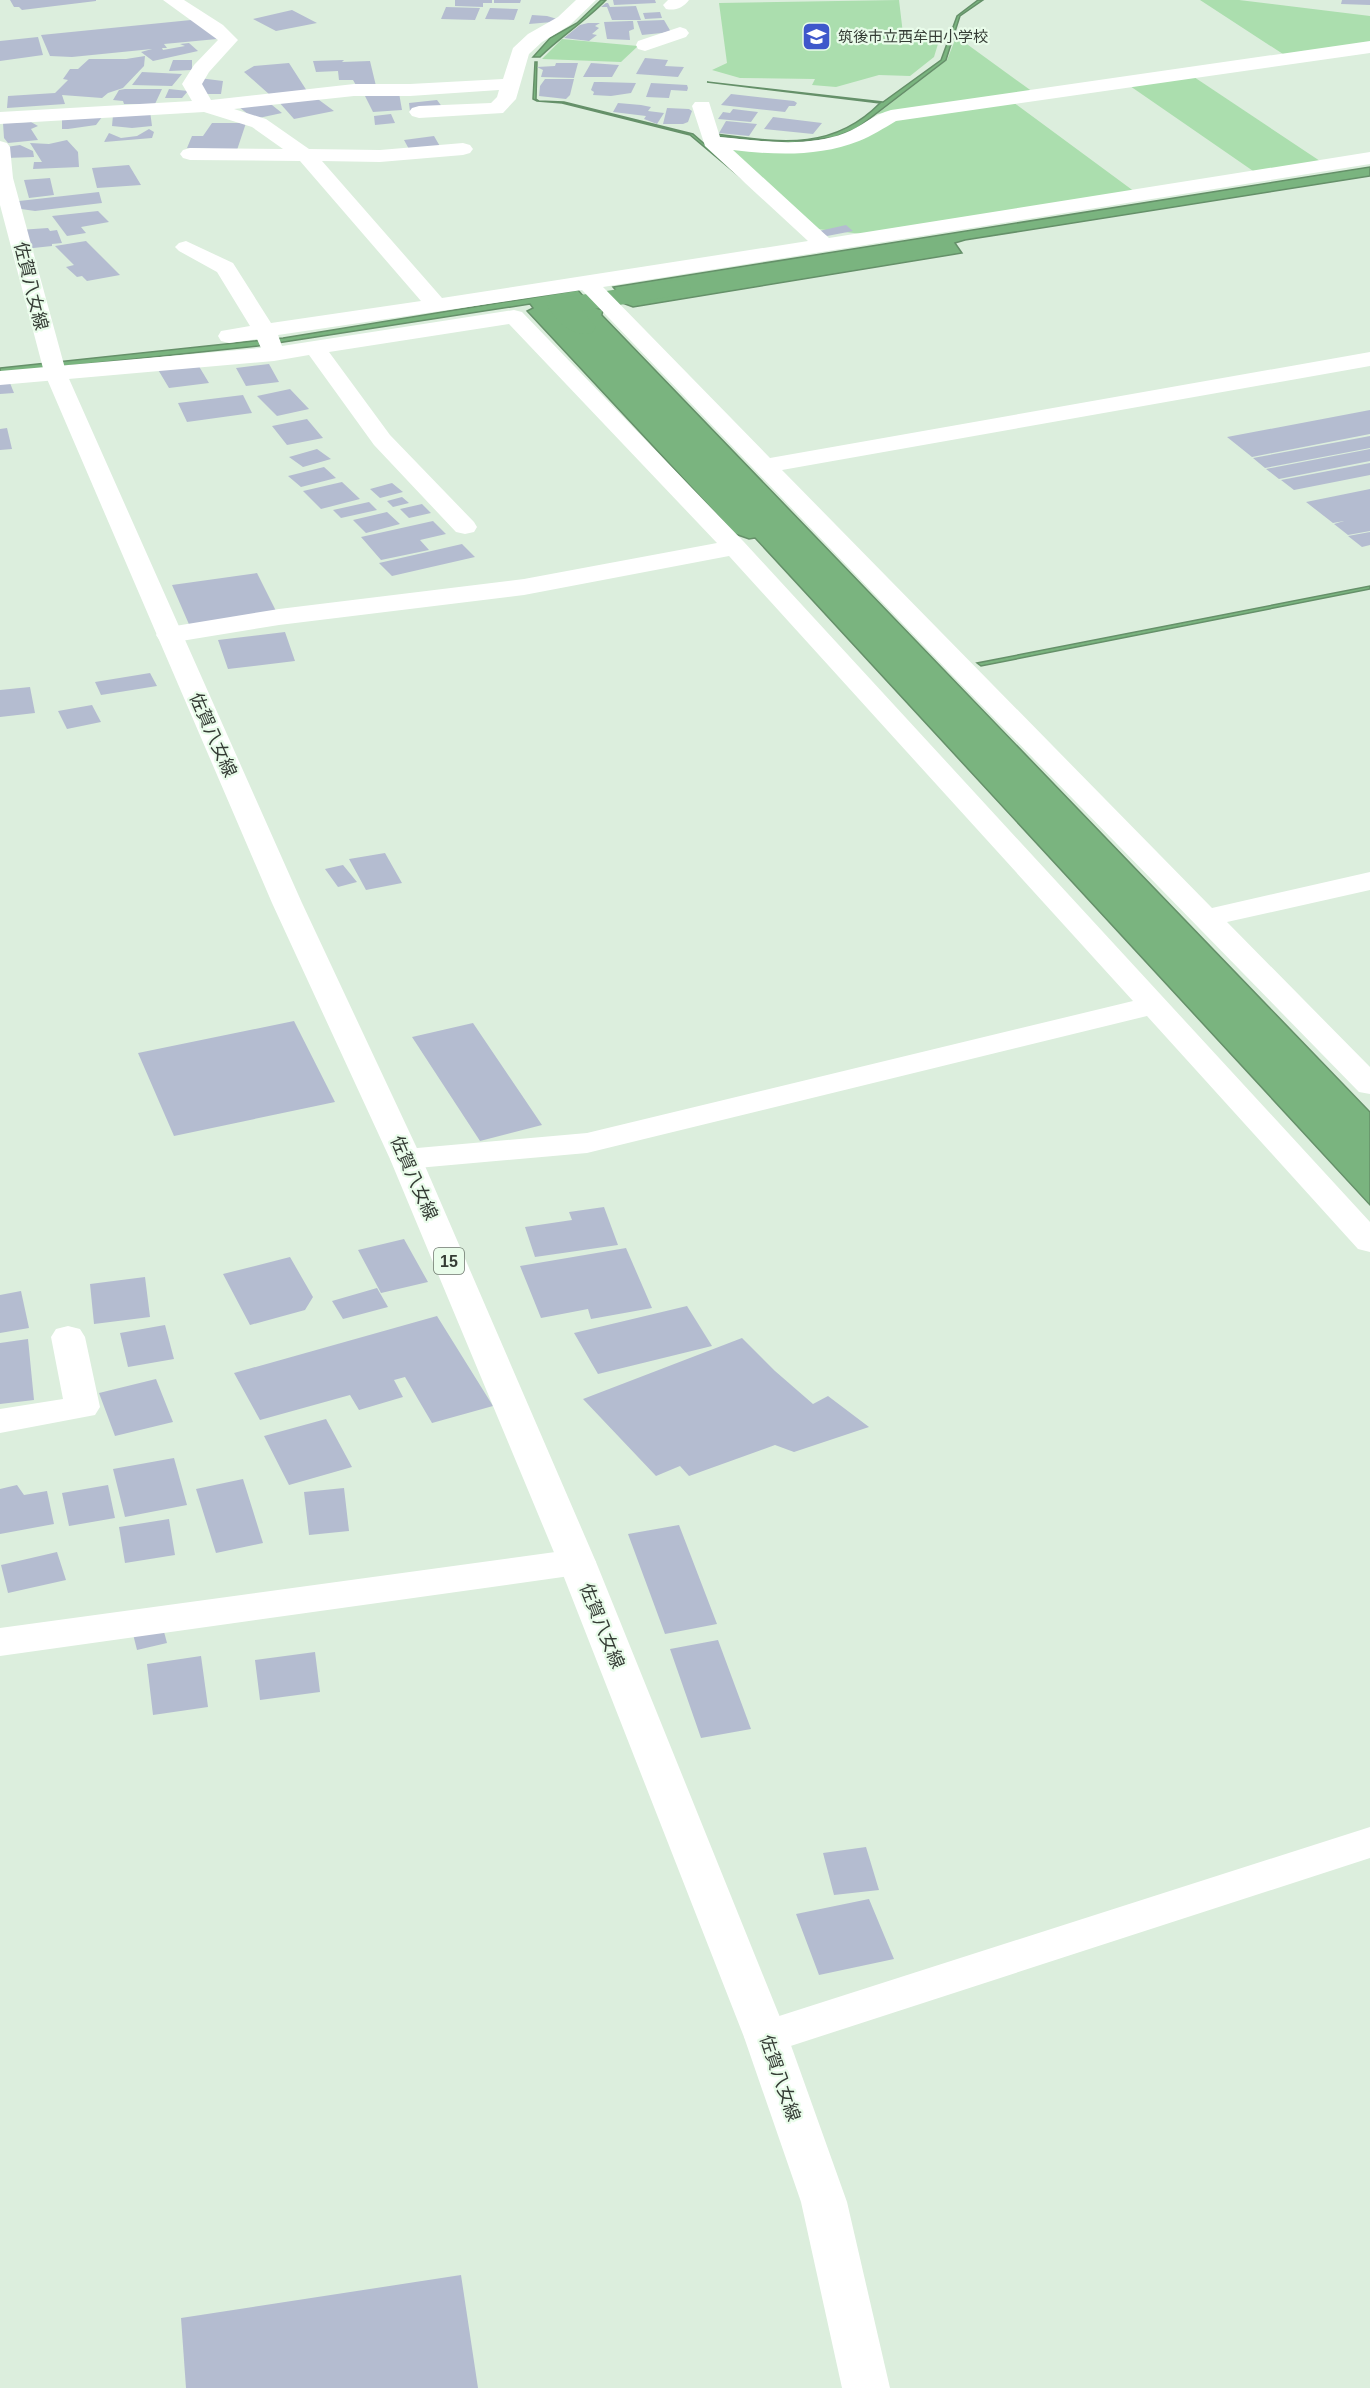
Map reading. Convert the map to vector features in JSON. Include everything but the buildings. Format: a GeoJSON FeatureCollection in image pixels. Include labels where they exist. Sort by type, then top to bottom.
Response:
{"type":"FeatureCollection","features":[{"type":"Feature","properties":{"kind":"street"},"geometry":{"type":"LineString","coordinates":[[172,0],[217,29],[229,40],[201,69],[192,84],[205,106],[259,123],[307,157],[437,306]]}},
{"type":"Feature","properties":{"kind":"street"},"geometry":{"type":"LineString","coordinates":[[419,112],[455,119],[496,109],[506,99],[512,84],[513,69],[520,52],[535,38],[564,21],[587,0]]}},
{"type":"Feature","properties":{"kind":"street"},"geometry":{"type":"LineString","coordinates":[[645,45],[680,33]]}},
{"type":"Feature","properties":{"kind":"street"},"geometry":{"type":"LineString","coordinates":[[712,142],[769,148],[825,145],[852,137],[891,116],[1370,46]]}},
{"type":"Feature","properties":{"kind":"street"},"geometry":{"type":"LineString","coordinates":[[0,118],[205,106],[354,90],[410,90],[512,84]]}},
{"type":"Feature","properties":{"kind":"street"},"geometry":{"type":"LineString","coordinates":[[702,105],[712,142],[824,244]]}},
{"type":"Feature","properties":{"kind":"street"},"geometry":{"type":"LineString","coordinates":[[190,154],[380,156],[463,149]]}},
{"type":"Feature","properties":{"kind":"street"},"geometry":{"type":"LineString","coordinates":[[0,378],[52,364],[205,339],[587,283],[1370,158]]}},
{"type":"Feature","properties":{"kind":"street","name":"佐賀八女線"},"geometry":{"type":"LineString","coordinates":[[1,164],[52,364],[287,903],[406,1159],[577,1562],[766,2037],[824,2202],[866,2388]]}},
{"type":"Feature","properties":{"kind":"street"},"geometry":{"type":"LineString","coordinates":[[186,247],[225,268],[265,332],[274,354]]}},
{"type":"Feature","properties":{"kind":"street"},"geometry":{"type":"LineString","coordinates":[[587,283],[1370,1085]]}},
{"type":"Feature","properties":{"kind":"street"},"geometry":{"type":"LineString","coordinates":[[52,364],[274,354],[514,317],[735,547],[1370,1242]]}},
{"type":"Feature","properties":{"kind":"street"},"geometry":{"type":"LineString","coordinates":[[315,348],[382,440],[465,527]]}},
{"type":"Feature","properties":{"kind":"street"},"geometry":{"type":"LineString","coordinates":[[764,466],[1370,359]]}},
{"type":"Feature","properties":{"kind":"street"},"geometry":{"type":"LineString","coordinates":[[169,635],[279,616],[524,587],[735,547]]}},
{"type":"Feature","properties":{"kind":"street"},"geometry":{"type":"LineString","coordinates":[[1207,918],[1370,881]]}},
{"type":"Feature","properties":{"kind":"street"},"geometry":{"type":"LineString","coordinates":[[406,1159],[587,1143],[1155,1005]]}},
{"type":"Feature","properties":{"kind":"street"},"geometry":{"type":"LineString","coordinates":[[0,1421],[82,1407],[68,1337]]}},
{"type":"Feature","properties":{"kind":"street"},"geometry":{"type":"LineString","coordinates":[[0,1641],[577,1562]]}},
{"type":"Feature","properties":{"kind":"street"},"geometry":{"type":"LineString","coordinates":[[766,2037],[1370,1842]]}},
{"type":"Feature","properties":{"kind":"shaded area"},"geometry":{"type":"Polygon","coordinates":[[[601,0],[606,0],[540,57],[533,57],[550,38],[577,23],[601,0]]]}},
{"type":"Feature","properties":{"kind":"shaded area","name":"筑後市立西牟田小学校"},"geometry":{"type":"Polygon","coordinates":[[[899,0],[903,34],[941,34],[934,57],[910,76],[879,75],[836,87],[812,85],[815,79],[740,78],[712,70],[727,63],[719,3],[899,0]]]}},
{"type":"Feature","properties":{"kind":"shaded area"},"geometry":{"type":"Polygon","coordinates":[[[978,0],[983,0],[960,16],[946,60],[856,129],[835,137],[791,143],[715,136],[716,134],[782,141],[803,140],[843,130],[862,119],[880,103],[707,82],[883,102],[941,60],[957,16],[978,0]]]}},
{"type":"Feature","properties":{"kind":"shaded area"},"geometry":{"type":"Polygon","coordinates":[[[1200,0],[1239,0],[1370,16],[1370,44],[1286,56],[1200,0]]]}},
{"type":"Feature","properties":{"kind":"shaded area"},"geometry":{"type":"Polygon","coordinates":[[[562,39],[638,46],[621,62],[542,59],[562,39]]]}},
{"type":"Feature","properties":{"kind":"shaded area"},"geometry":{"type":"Polygon","coordinates":[[[955,40],[964,42],[1033,92],[877,114],[947,60],[955,40]]]}},
{"type":"Feature","properties":{"kind":"shaded area"},"geometry":{"type":"Polygon","coordinates":[[[535,62],[537,62],[536,99],[539,101],[564,102],[693,134],[810,236],[690,135],[562,103],[537,101],[533,99],[535,62]]]}},
{"type":"Feature","properties":{"kind":"shaded area"},"geometry":{"type":"Polygon","coordinates":[[[1194,77],[1323,163],[1256,173],[1130,86],[1194,77]]]}},
{"type":"Feature","properties":{"kind":"shaded area"},"geometry":{"type":"Polygon","coordinates":[[[1013,102],[1135,192],[863,234],[817,229],[728,151],[735,148],[792,150],[893,119],[1013,102]]]}},
{"type":"Feature","properties":{"kind":"shaded area"},"geometry":{"type":"Polygon","coordinates":[[[1370,167],[1370,176],[965,240],[955,243],[962,253],[633,307],[622,303],[626,302],[613,287],[1370,167]]]}},
{"type":"Feature","properties":{"kind":"shaded area"},"geometry":{"type":"Polygon","coordinates":[[[578,290],[593,307],[603,310],[602,315],[1370,1112],[1370,1205],[755,538],[749,539],[735,534],[527,311],[533,308],[530,304],[258,346],[0,373],[0,368],[283,338],[578,290]]]}},
{"type":"Feature","properties":{"kind":"shaded area"},"geometry":{"type":"Polygon","coordinates":[[[1370,586],[1370,589],[981,666],[977,663],[1370,586]]]}},
{"type":"Feature","properties":{"kind":"waterway"},"geometry":{"type":"LineString","coordinates":[[582,327],[561,306],[677,288]]}},
{"type":"Feature","properties":{"kind":"place","name":"筑後市立西牟田小学校"},"geometry":{"type":"Point","coordinates":[817,37]}}]}
